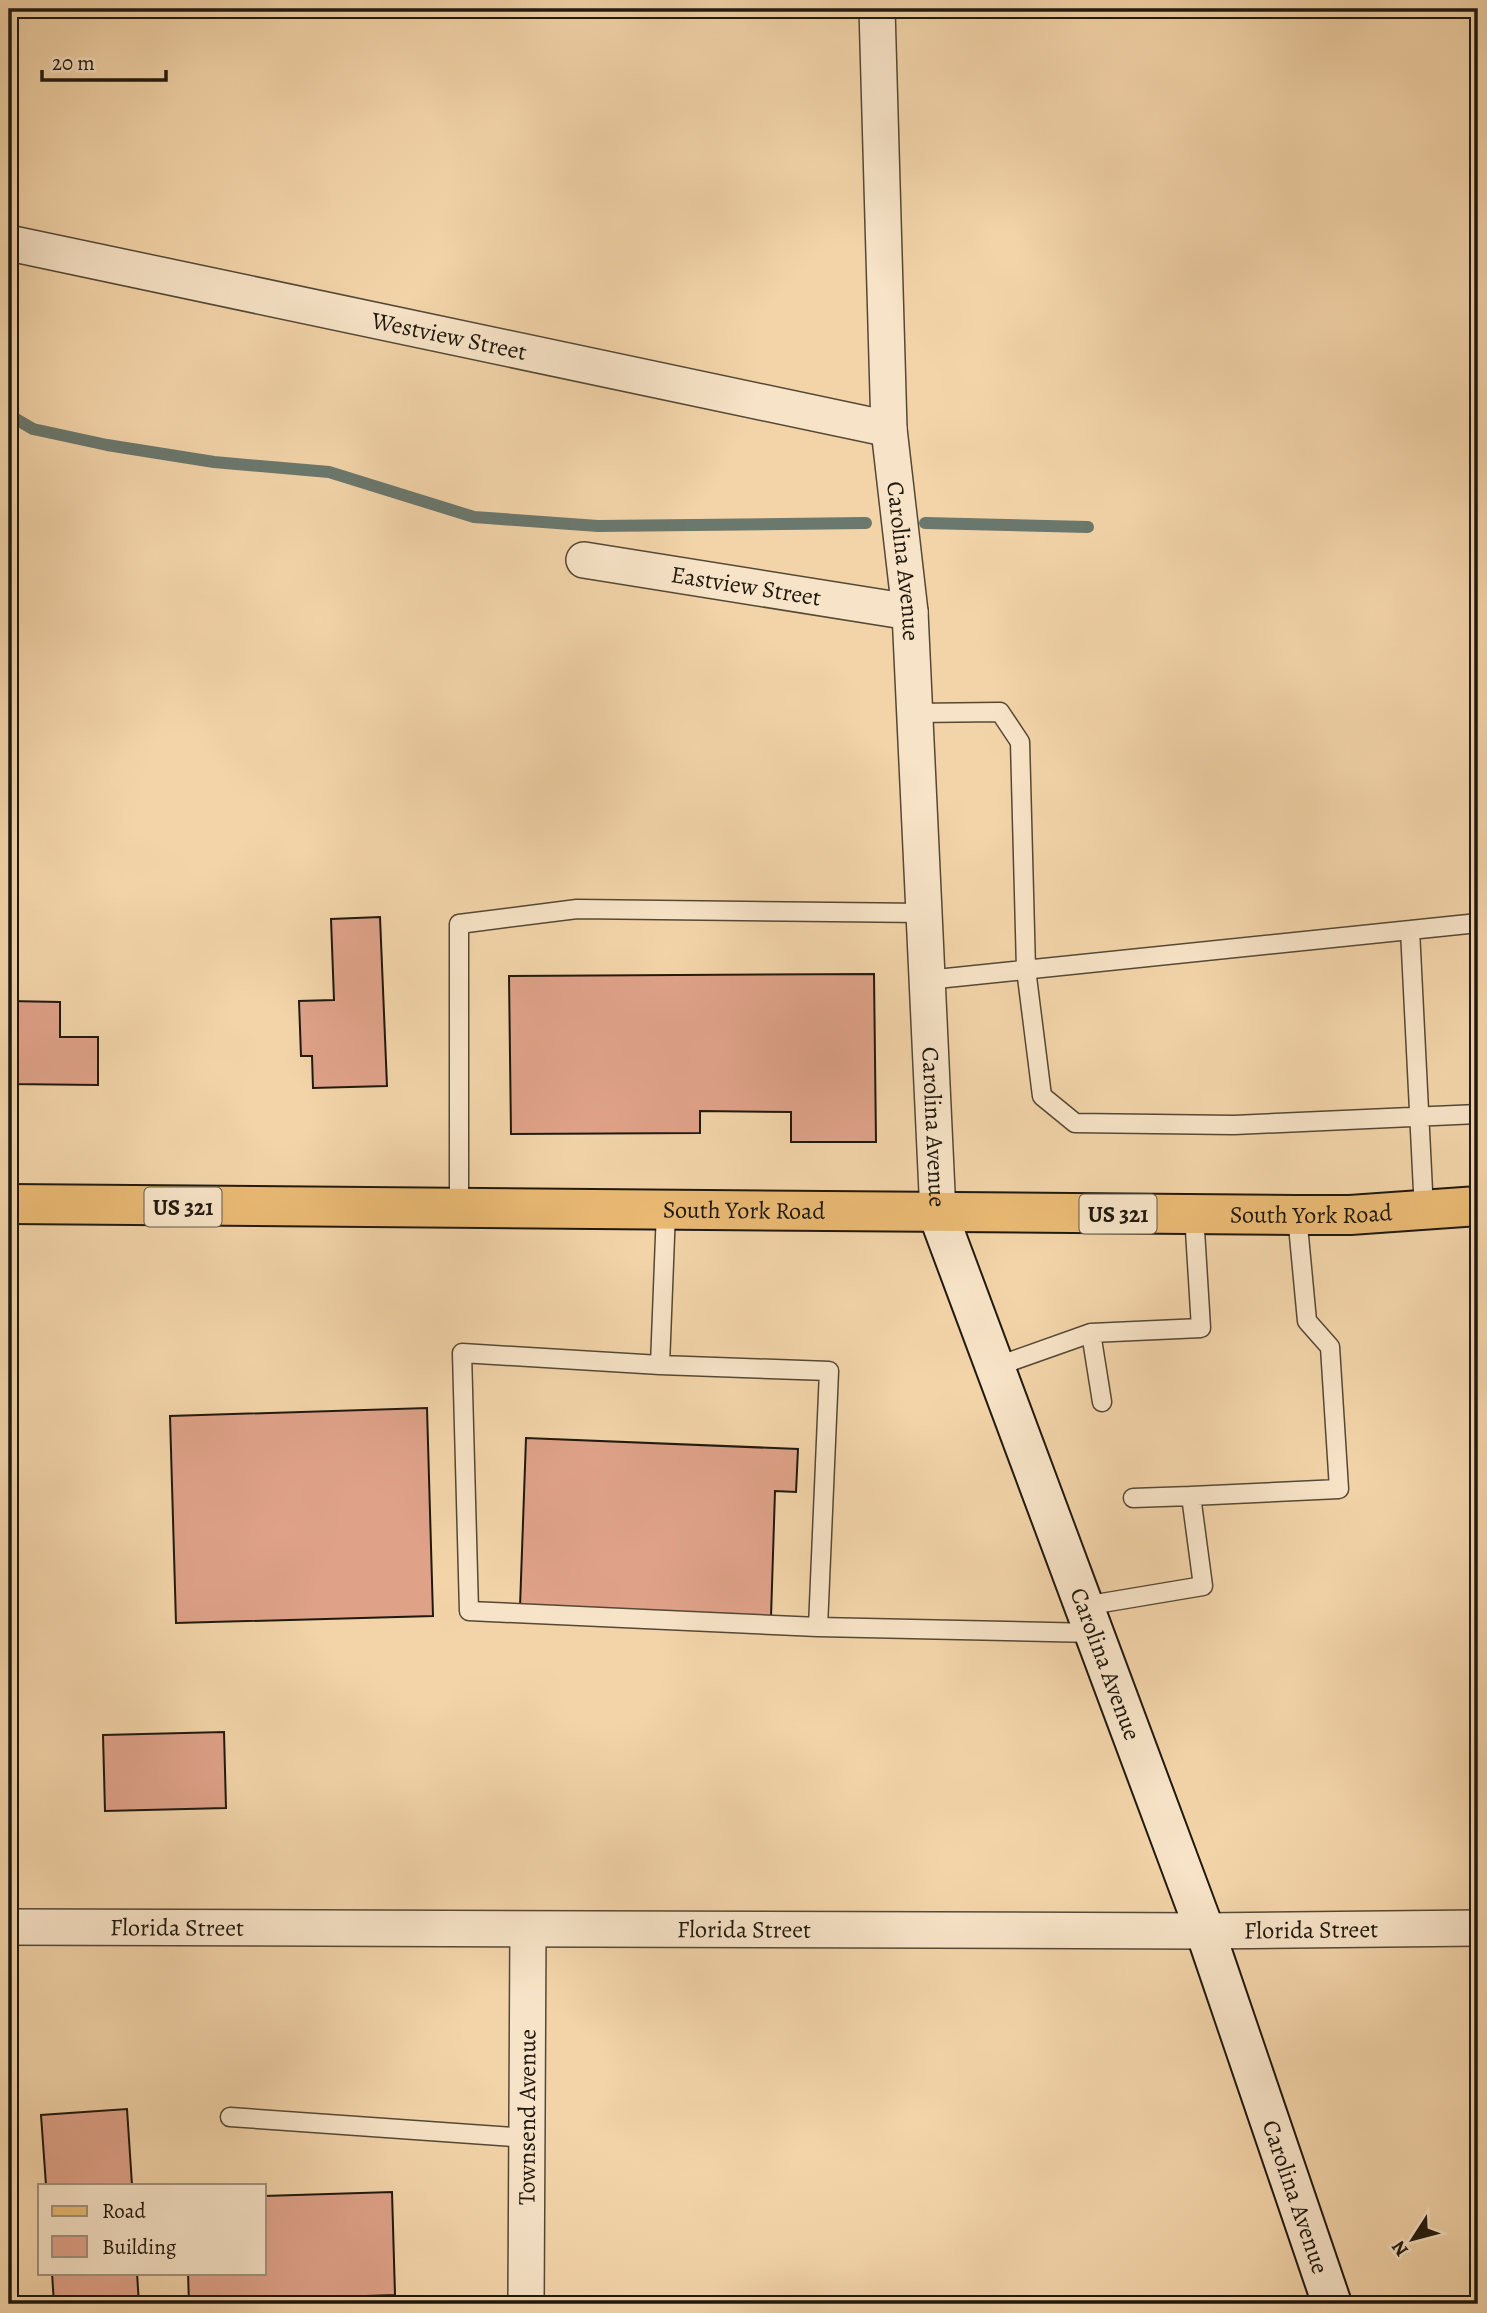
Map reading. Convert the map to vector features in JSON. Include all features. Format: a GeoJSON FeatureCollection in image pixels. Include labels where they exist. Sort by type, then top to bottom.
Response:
{"type":"FeatureCollection","features":[{"type":"Feature","properties":{"kind":"main road","name":"South York Road"},"geometry":{"type":"LineString","coordinates":[[9,1204],[666,1212],[1297,1215],[1423,1211],[1478,1206]]}},
{"type":"Feature","properties":{"kind":"street","name":"Carolina Avenue"},"geometry":{"type":"LineString","coordinates":[[877,9],[889,429],[910,612],[938,1214],[1205,1931],[1332,2304]]}},
{"type":"Feature","properties":{"kind":"street","name":"Westview Street"},"geometry":{"type":"LineString","coordinates":[[9,243],[889,429]]}},
{"type":"Feature","properties":{"kind":"street","name":"Eastview Street"},"geometry":{"type":"LineString","coordinates":[[584,560],[910,612]]}},
{"type":"Feature","properties":{"kind":"street","name":"Florida Street"},"geometry":{"type":"LineString","coordinates":[[9,1927],[528,1931],[1205,1931],[1478,1928]]}},
{"type":"Feature","properties":{"kind":"street","name":"Townsend Avenue"},"geometry":{"type":"LineString","coordinates":[[526,2304],[528,1931]]}},
{"type":"Feature","properties":{"kind":"lane"},"geometry":{"type":"LineString","coordinates":[[915,713],[1000,712],[1020,743],[1026,969],[1042,1096],[1075,1123],[1234,1125],[1478,1114]]}},
{"type":"Feature","properties":{"kind":"lane"},"geometry":{"type":"LineString","coordinates":[[459,1210],[459,924],[577,909],[924,913]]}},
{"type":"Feature","properties":{"kind":"lane"},"geometry":{"type":"LineString","coordinates":[[927,980],[1478,923]]}},
{"type":"Feature","properties":{"kind":"lane"},"geometry":{"type":"LineString","coordinates":[[1410,930],[1423,1211]]}},
{"type":"Feature","properties":{"kind":"lane"},"geometry":{"type":"LineString","coordinates":[[660,1364],[666,1212]]}},
{"type":"Feature","properties":{"kind":"lane"},"geometry":{"type":"LineString","coordinates":[[995,1367],[1091,1333],[1201,1328],[1194,1214]]}},
{"type":"Feature","properties":{"kind":"lane"},"geometry":{"type":"LineString","coordinates":[[1133,1498],[1339,1489],[1330,1347],[1307,1321],[1297,1215]]}},
{"type":"Feature","properties":{"kind":"lane"},"geometry":{"type":"LineString","coordinates":[[1091,1333],[1102,1402]]}},
{"type":"Feature","properties":{"kind":"lane"},"geometry":{"type":"LineString","coordinates":[[818,1627],[829,1371],[462,1353],[469,1611],[818,1627],[1089,1619],[1203,1586],[1191,1496]]}},
{"type":"Feature","properties":{"kind":"lane"},"geometry":{"type":"LineString","coordinates":[[230,2116],[527,2138]]}},
{"type":"Feature","properties":{"kind":"building"},"geometry":{"type":"Polygon","coordinates":[[[380,917],[387,1086],[313,1088],[312,1056],[301,1056],[299,1001],[334,1000],[331,919],[380,917]]]}},
{"type":"Feature","properties":{"kind":"building"},"geometry":{"type":"Polygon","coordinates":[[[874,974],[876,1142],[791,1142],[791,1112],[700,1111],[700,1133],[511,1134],[509,976],[874,974]]]}},
{"type":"Feature","properties":{"kind":"building"},"geometry":{"type":"Polygon","coordinates":[[[9,1001],[60,1002],[60,1037],[98,1037],[98,1085],[9,1084],[9,1001]]]}},
{"type":"Feature","properties":{"kind":"building"},"geometry":{"type":"Polygon","coordinates":[[[427,1408],[433,1616],[176,1623],[170,1416],[427,1408]]]}},
{"type":"Feature","properties":{"kind":"building"},"geometry":{"type":"Polygon","coordinates":[[[9,1437],[15,1514],[9,1515],[9,1437]]]}},
{"type":"Feature","properties":{"kind":"building"},"geometry":{"type":"Polygon","coordinates":[[[526,1438],[798,1449],[796,1492],[775,1491],[771,1617],[520,1607],[526,1438]]]}},
{"type":"Feature","properties":{"kind":"building"},"geometry":{"type":"Polygon","coordinates":[[[224,1732],[226,1808],[105,1811],[103,1735],[224,1732]]]}},
{"type":"Feature","properties":{"kind":"building"},"geometry":{"type":"Polygon","coordinates":[[[127,2109],[132,2184],[46,2184],[41,2115],[127,2109]]]}},
{"type":"Feature","properties":{"kind":"building"},"geometry":{"type":"Polygon","coordinates":[[[392,2192],[395,2295],[247,2300],[248,2304],[189,2304],[188,2274],[266,2274],[266,2196],[392,2192]]]}},
{"type":"Feature","properties":{"kind":"building"},"geometry":{"type":"Polygon","coordinates":[[[52,2274],[137,2274],[139,2304],[54,2304],[52,2274]]]}},
{"type":"Feature","properties":{"kind":"waterway"},"geometry":{"type":"LineString","coordinates":[[9,415],[33,429],[107,445],[214,462],[329,472],[474,517],[598,526],[866,523]]}},
{"type":"Feature","properties":{"kind":"waterway"},"geometry":{"type":"LineString","coordinates":[[925,523],[1088,527]]}}]}
